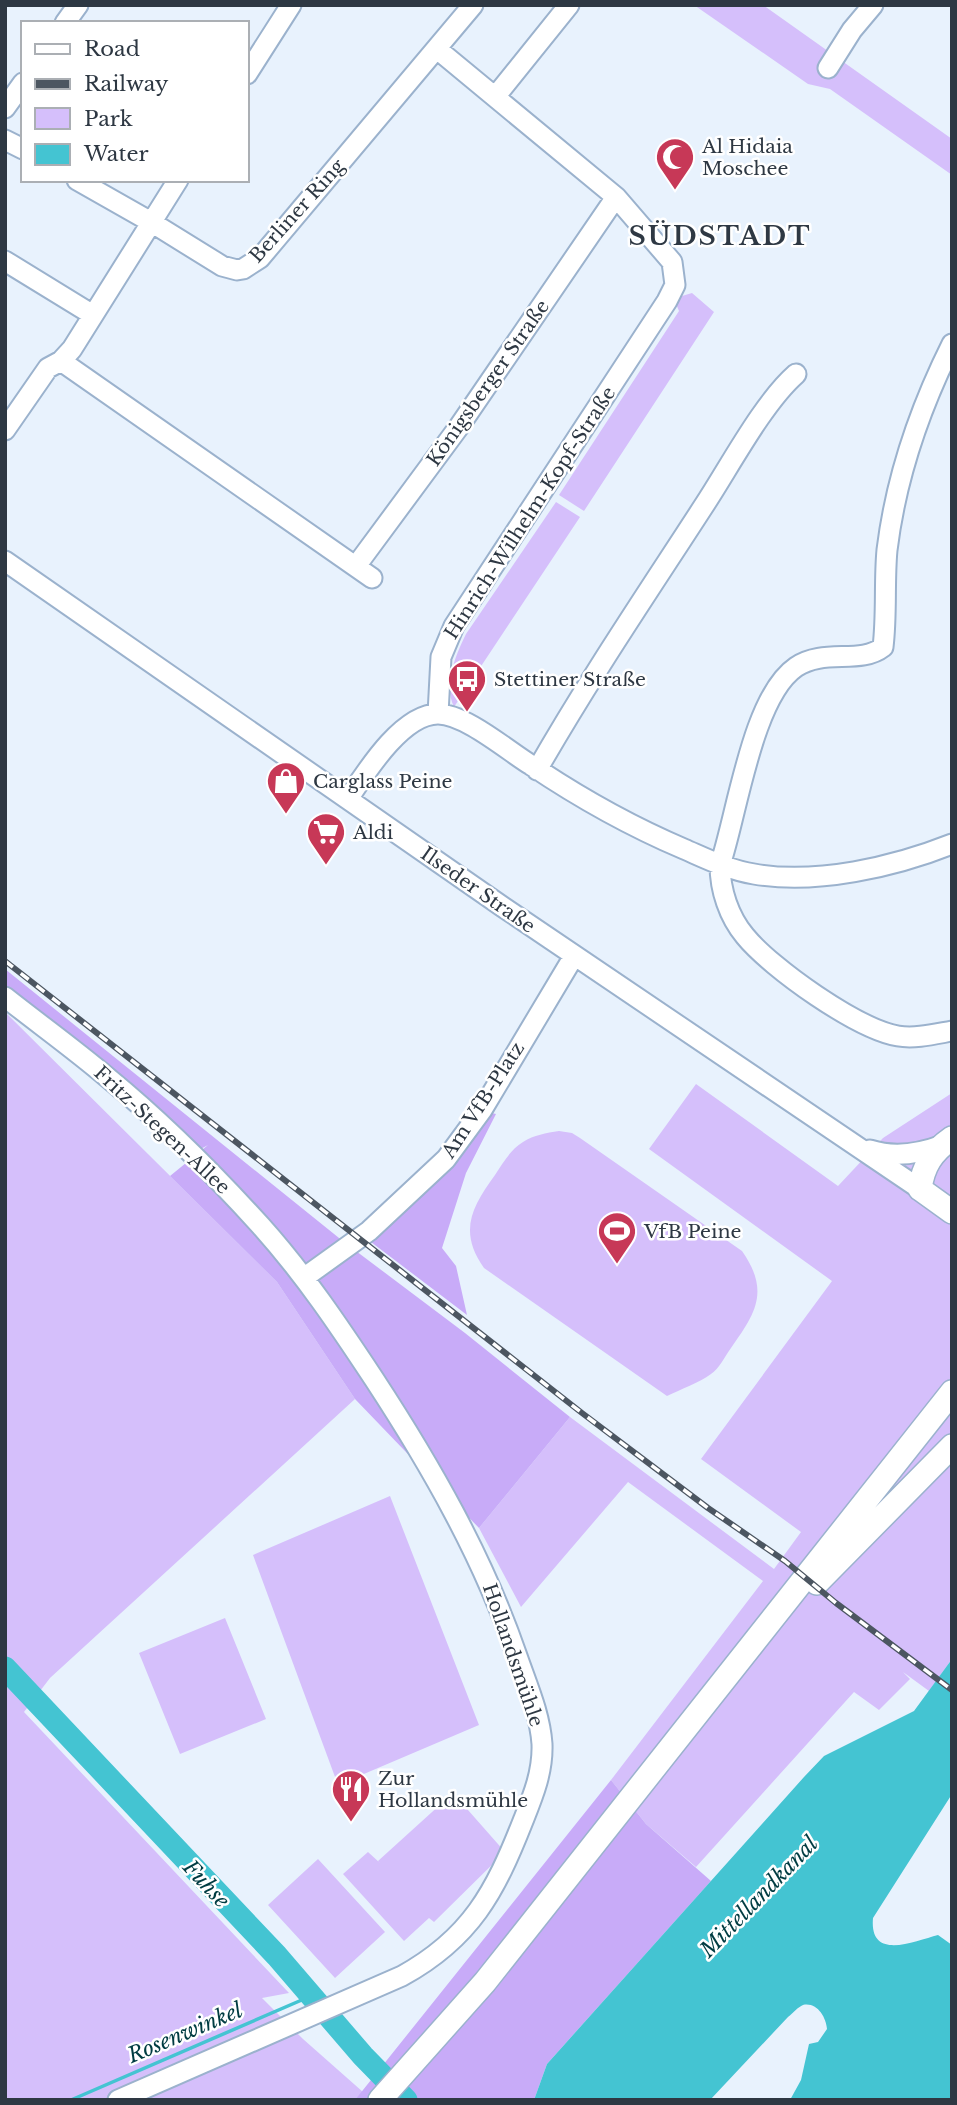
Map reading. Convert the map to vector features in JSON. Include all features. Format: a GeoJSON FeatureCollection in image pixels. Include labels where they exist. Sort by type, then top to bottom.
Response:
{"type":"FeatureCollection","features":[{"type":"Feature","properties":{"kind":"main road"},"geometry":{"type":"LineString","coordinates":[[949,1146],[922,1171],[920,1189],[952,1212]]}},
{"type":"Feature","properties":{"kind":"main road"},"geometry":{"type":"LineString","coordinates":[[380,2100],[485,1982],[952,1392]]}},
{"type":"Feature","properties":{"kind":"main road"},"geometry":{"type":"LineString","coordinates":[[738,1662],[952,1447]]}},
{"type":"Feature","properties":{"kind":"street"},"geometry":{"type":"LineString","coordinates":[[66,21],[78,5]]}},
{"type":"Feature","properties":{"kind":"street"},"geometry":{"type":"LineString","coordinates":[[248,72],[291,5]]}},
{"type":"Feature","properties":{"kind":"street","name":"Berliner Ring"},"geometry":{"type":"LineString","coordinates":[[81,182],[222,266],[237,270],[249,267],[260,258],[473,5]]}},
{"type":"Feature","properties":{"kind":"street"},"geometry":{"type":"LineString","coordinates":[[495,97],[569,5]]}},
{"type":"Feature","properties":{"kind":"street"},"geometry":{"type":"LineString","coordinates":[[828,68],[852,30],[873,5]]}},
{"type":"Feature","properties":{"kind":"street"},"geometry":{"type":"LineString","coordinates":[[437,50],[616,197]]}},
{"type":"Feature","properties":{"kind":"street"},"geometry":{"type":"LineString","coordinates":[[5,108],[21,86]]}},
{"type":"Feature","properties":{"kind":"street"},"geometry":{"type":"LineString","coordinates":[[5,140],[21,148]]}},
{"type":"Feature","properties":{"kind":"street"},"geometry":{"type":"LineString","coordinates":[[5,430],[48,368],[61,361],[72,349],[177,182]]}},
{"type":"Feature","properties":{"kind":"street","name":"Hinrich-Wilhelm-Kopf-Straße"},"geometry":{"type":"LineString","coordinates":[[438,714],[442,657],[454,626],[675,285],[672,262],[616,197]]}},
{"type":"Feature","properties":{"kind":"street","name":"Königsberger Straße"},"geometry":{"type":"LineString","coordinates":[[61,361],[364,572],[458,428],[616,197]]}},
{"type":"Feature","properties":{"kind":"street"},"geometry":{"type":"LineString","coordinates":[[5,261],[93,315]]}},
{"type":"Feature","properties":{"kind":"street"},"geometry":{"type":"LineString","coordinates":[[952,344],[920,415],[901,471],[888,548],[883,647],[873,655],[831,655],[809,661],[783,678],[772,695],[758,729],[720,865],[720,881],[740,928],[757,948],[796,980],[835,1007],[897,1036],[910,1037],[952,1031]]}},
{"type":"Feature","properties":{"kind":"street"},"geometry":{"type":"LineString","coordinates":[[537,770],[584,691],[752,430],[785,384],[796,374]]}},
{"type":"Feature","properties":{"kind":"street","name":"Ilseder Straße"},"geometry":{"type":"LineString","coordinates":[[5,561],[574,956],[920,1189]]}},
{"type":"Feature","properties":{"kind":"street"},"geometry":{"type":"LineString","coordinates":[[348,799],[388,745],[420,720],[438,714],[454,718],[475,729],[609,814],[720,865],[752,874],[774,877],[811,876],[863,870],[952,844]]}},
{"type":"Feature","properties":{"kind":"street","name":"Am VfB-Platz"},"geometry":{"type":"LineString","coordinates":[[305,1277],[369,1231],[446,1159],[482,1110],[574,956]]}},
{"type":"Feature","properties":{"kind":"street","name":"Fritz-Stegen-Allee"},"geometry":{"type":"LineString","coordinates":[[5,997],[106,1076],[179,1142],[253,1217],[305,1277]]}},
{"type":"Feature","properties":{"kind":"street"},"geometry":{"type":"LineString","coordinates":[[859,1147],[876,1152],[901,1154],[949,1146]]}},
{"type":"Feature","properties":{"kind":"street","name":"Hollandsmühle"},"geometry":{"type":"LineString","coordinates":[[118,2100],[294,2024],[428,1962],[466,1928],[482,1909],[499,1877],[541,1772],[542,1745],[538,1717],[504,1619],[482,1566],[400,1419],[305,1277]]}},
{"type":"Feature","properties":{"kind":"green space"},"geometry":{"type":"Polygon","coordinates":[[[694,5],[763,5],[952,139],[952,175],[830,89],[808,84],[694,5]]]}},
{"type":"Feature","properties":{"kind":"green space"},"geometry":{"type":"Polygon","coordinates":[[[692,293],[714,312],[584,511],[559,495],[679,311],[676,304],[682,296],[692,293]]]}},
{"type":"Feature","properties":{"kind":"green space"},"geometry":{"type":"Polygon","coordinates":[[[556,502],[580,517],[454,707],[450,680],[466,634],[556,502]]]}},
{"type":"Feature","properties":{"kind":"green space"},"geometry":{"type":"Polygon","coordinates":[[[5,1012],[277,1282],[355,1399],[50,1678],[24,1712],[289,1993],[262,1998],[363,2092],[355,2100],[5,2100],[5,1012]]]}},
{"type":"Feature","properties":{"kind":"green space"},"geometry":{"type":"Polygon","coordinates":[[[696,1084],[838,1186],[883,1138],[952,1093],[952,1659],[929,1691],[903,1672],[910,1679],[879,1710],[854,1692],[696,1867],[646,1824],[611,1780],[763,1581],[628,1482],[521,1607],[479,1528],[570,1417],[774,1569],[801,1532],[701,1459],[832,1281],[649,1149],[696,1084]]]}},
{"type":"Feature","properties":{"kind":"green space","name":"VfB Peine"},"geometry":{"type":"Polygon","coordinates":[[[559,1131],[572,1133],[580,1138],[742,1251],[751,1265],[757,1290],[753,1312],[719,1366],[706,1377],[667,1396],[484,1268],[476,1255],[470,1231],[471,1220],[480,1198],[507,1157],[527,1140],[559,1131]]]}},
{"type":"Feature","properties":{"kind":"green space"},"geometry":{"type":"Polygon","coordinates":[[[390,1496],[479,1725],[338,1785],[253,1555],[390,1496]]]}},
{"type":"Feature","properties":{"kind":"green space"},"geometry":{"type":"Polygon","coordinates":[[[225,1618],[266,1719],[180,1754],[139,1653],[225,1618]]]}},
{"type":"Feature","properties":{"kind":"green space"},"geometry":{"type":"Polygon","coordinates":[[[453,1793],[505,1852],[434,1922],[429,1918],[404,1941],[343,1874],[368,1852],[380,1863],[378,1861],[453,1793]]]}},
{"type":"Feature","properties":{"kind":"green space"},"geometry":{"type":"Polygon","coordinates":[[[318,1859],[385,1932],[335,1978],[268,1905],[318,1859]]]}},
{"type":"Feature","properties":{"kind":"shaded area"},"geometry":{"type":"Polygon","coordinates":[[[5,969],[344,1242],[465,1333],[570,1417],[479,1528],[355,1399],[277,1282],[170,1176],[208,1145],[199,1150],[101,1062],[5,987],[5,969]]]}},
{"type":"Feature","properties":{"kind":"shaded area"},"geometry":{"type":"Polygon","coordinates":[[[487,1112],[496,1114],[466,1173],[442,1248],[456,1266],[467,1315],[371,1242],[428,1189],[487,1112]]]}},
{"type":"Feature","properties":{"kind":"shaded area"},"geometry":{"type":"Polygon","coordinates":[[[611,1780],[646,1824],[711,1881],[547,2064],[534,2100],[355,2100],[611,1780]]]}},
{"type":"Feature","properties":{"kind":"water","name":"Mittellandkanal"},"geometry":{"type":"Polygon","coordinates":[[[952,1659],[952,1794],[873,1918],[874,1932],[878,1940],[886,1944],[906,1944],[938,1935],[952,1945],[952,2100],[790,2100],[801,2080],[809,2044],[818,2042],[827,2029],[820,2011],[813,2006],[803,2005],[788,2017],[710,2100],[534,2100],[547,2064],[804,1777],[824,1756],[914,1711],[952,1659]]]}},
{"type":"Feature","properties":{"kind":"waterway","name":"Fuhse"},"geometry":{"type":"LineString","coordinates":[[5,1668],[277,1956],[363,2056],[406,2100]]}},
{"type":"Feature","properties":{"kind":"waterway","name":"Rosenwinkel"},"geometry":{"type":"LineString","coordinates":[[71,2100],[311,1996]]}},
{"type":"Feature","properties":{"kind":"railway"},"geometry":{"type":"LineString","coordinates":[[5,961],[582,1413],[708,1508],[785,1561],[952,1690]]}},
{"type":"Feature","properties":{"kind":"place","name":"Al Hidaia Moschee"},"geometry":{"type":"Point","coordinates":[675,191]}},
{"type":"Feature","properties":{"kind":"place","name":"Stettiner Straße"},"geometry":{"type":"Point","coordinates":[467,713]}},
{"type":"Feature","properties":{"kind":"place","name":"Carglass Peine"},"geometry":{"type":"Point","coordinates":[286,815]}},
{"type":"Feature","properties":{"kind":"place","name":"Aldi"},"geometry":{"type":"Point","coordinates":[326,866]}},
{"type":"Feature","properties":{"kind":"place","name":"VfB Peine"},"geometry":{"type":"Point","coordinates":[617,1265]}},
{"type":"Feature","properties":{"kind":"place","name":"Zur Hollandsmühle"},"geometry":{"type":"Point","coordinates":[351,1823]}},
{"type":"Feature","properties":{"kind":"district","name":"SÜDSTADT"},"geometry":{"type":"Point","coordinates":[720,236]}}]}
